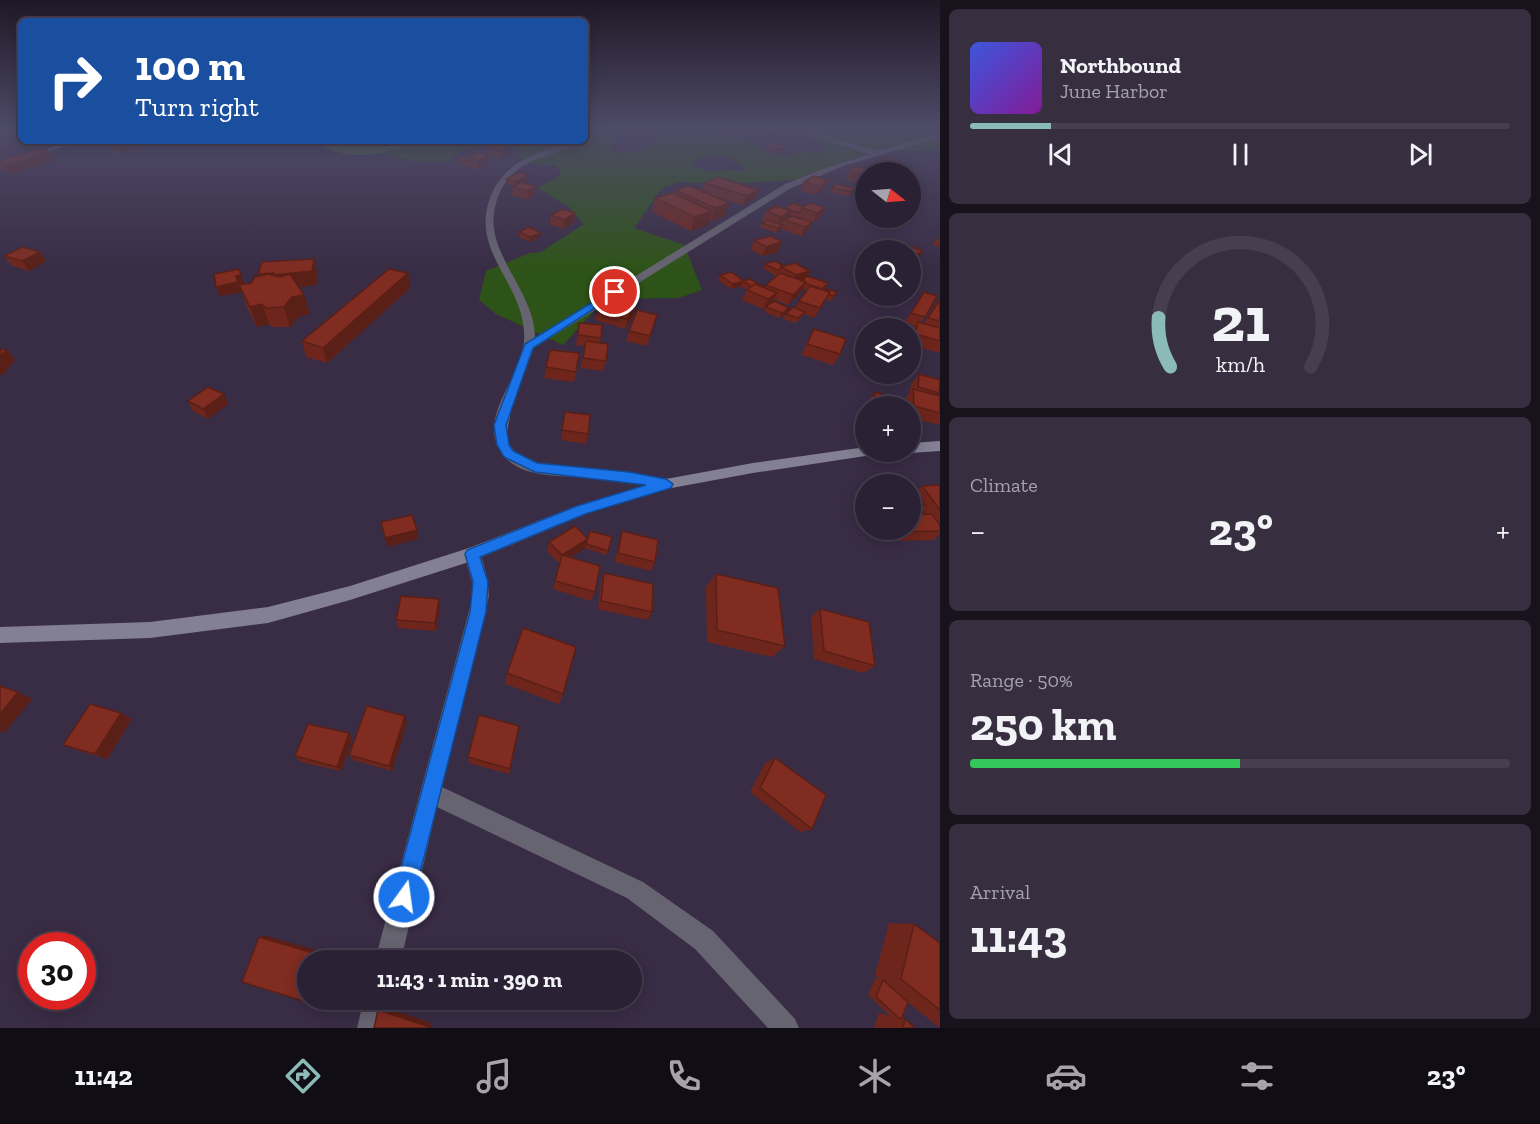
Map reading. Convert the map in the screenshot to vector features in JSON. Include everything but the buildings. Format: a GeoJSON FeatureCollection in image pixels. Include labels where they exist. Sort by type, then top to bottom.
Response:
{"type":"FeatureCollection","features":[{"type":"Feature","properties":{"kind":"street"},"geometry":{"type":"LineString","coordinates":[[508,175],[489,206],[487,216],[493,245],[527,309],[530,322],[529,346],[500,425],[503,445],[508,454],[535,467],[629,477],[666,484]]}},
{"type":"Feature","properties":{"kind":"street"},"geometry":{"type":"LineString","coordinates":[[529,346],[788,186],[810,175]]}},
{"type":"Feature","properties":{"kind":"street"},"geometry":{"type":"LineString","coordinates":[[921,447],[940,446]]}},
{"type":"Feature","properties":{"kind":"street"},"geometry":{"type":"LineString","coordinates":[[0,634],[150,630],[268,615],[350,593],[472,554],[581,510],[666,484],[753,468],[855,454]]}},
{"type":"Feature","properties":{"kind":"street"},"geometry":{"type":"LineString","coordinates":[[390,950],[481,596],[480,582],[472,554]]}},
{"type":"Feature","properties":{"kind":"street"},"geometry":{"type":"LineString","coordinates":[[430,792],[635,890],[705,940],[786,1028]]}},
{"type":"Feature","properties":{"kind":"street"},"geometry":{"type":"LineString","coordinates":[[370,1028],[374,1010]]}},
{"type":"Feature","properties":{"kind":"green space"},"geometry":{"type":"Polygon","coordinates":[[[560,175],[808,175],[794,180],[728,184],[679,182],[662,188],[634,228],[684,245],[702,290],[678,298],[616,299],[595,310],[563,345],[496,314],[479,300],[486,271],[530,253],[541,252],[584,224],[569,207],[538,188],[560,175]]]}},
{"type":"Feature","properties":{"kind":"route"},"geometry":{"type":"LineString","coordinates":[[404,897],[478,612],[481,596],[480,582],[472,554],[581,510],[666,484],[629,477],[535,467],[520,462],[508,454],[503,445],[500,425],[519,368],[529,346],[615,292]]}}]}
